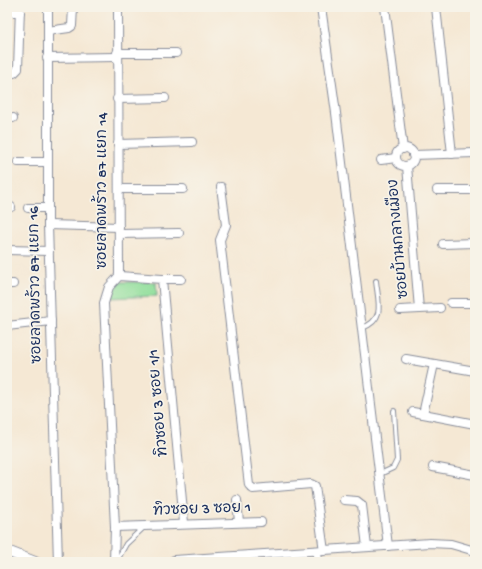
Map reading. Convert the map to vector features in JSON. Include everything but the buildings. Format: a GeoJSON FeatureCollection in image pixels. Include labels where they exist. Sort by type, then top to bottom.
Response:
{"type":"FeatureCollection","features":[{"type":"Feature","properties":{"kind":"street","name":"ซอยลาดพร้าว 87 แยก 16"},"geometry":{"type":"LineString","coordinates":[[48,7],[48,225],[58,562]]}},
{"type":"Feature","properties":{"kind":"street"},"geometry":{"type":"LineString","coordinates":[[48,31],[69,28],[72,26],[73,7]]}},
{"type":"Feature","properties":{"kind":"street","name":"ซอยลาดพร้าว 87 แยก 14"},"geometry":{"type":"LineString","coordinates":[[115,562],[115,527],[104,303],[109,287],[118,276],[118,7]]}},
{"type":"Feature","properties":{"kind":"street"},"geometry":{"type":"LineString","coordinates":[[321,7],[330,66],[388,546]]}},
{"type":"Feature","properties":{"kind":"street"},"geometry":{"type":"LineString","coordinates":[[385,7],[403,149],[409,150],[413,155],[475,153]]}},
{"type":"Feature","properties":{"kind":"street"},"geometry":{"type":"LineString","coordinates":[[436,7],[452,154]]}},
{"type":"Feature","properties":{"kind":"street"},"geometry":{"type":"LineString","coordinates":[[7,12],[20,10],[18,69],[14,73],[7,72]]}},
{"type":"Feature","properties":{"kind":"street"},"geometry":{"type":"LineString","coordinates":[[47,58],[176,53]]}},
{"type":"Feature","properties":{"kind":"street"},"geometry":{"type":"LineString","coordinates":[[117,99],[165,98]]}},
{"type":"Feature","properties":{"kind":"street"},"geometry":{"type":"LineString","coordinates":[[118,144],[192,142]]}},
{"type":"Feature","properties":{"kind":"street","name":"ซอยบ้านกลางเมือง"},"geometry":{"type":"LineString","coordinates":[[403,149],[398,152],[396,158],[400,165],[407,166],[413,162],[413,155]]}},
{"type":"Feature","properties":{"kind":"street","name":"ซอยบ้านกลางเมือง"},"geometry":{"type":"LineString","coordinates":[[381,160],[396,158]]}},
{"type":"Feature","properties":{"kind":"street"},"geometry":{"type":"LineString","coordinates":[[18,162],[48,162]]}},
{"type":"Feature","properties":{"kind":"street","name":"ซอยบ้านกลางเมือง"},"geometry":{"type":"LineString","coordinates":[[407,166],[419,310]]}},
{"type":"Feature","properties":{"kind":"street"},"geometry":{"type":"LineString","coordinates":[[221,187],[226,225],[220,240],[249,485],[253,489],[311,484],[315,486],[320,551],[318,562]]}},
{"type":"Feature","properties":{"kind":"street"},"geometry":{"type":"LineString","coordinates":[[119,189],[183,189]]}},
{"type":"Feature","properties":{"kind":"street"},"geometry":{"type":"LineString","coordinates":[[437,190],[475,190]]}},
{"type":"Feature","properties":{"kind":"street"},"geometry":{"type":"LineString","coordinates":[[28,208],[48,208]]}},
{"type":"Feature","properties":{"kind":"street"},"geometry":{"type":"LineString","coordinates":[[48,225],[179,233]]}},
{"type":"Feature","properties":{"kind":"street"},"geometry":{"type":"LineString","coordinates":[[443,244],[475,244]]}},
{"type":"Feature","properties":{"kind":"street"},"geometry":{"type":"LineString","coordinates":[[7,250],[49,251]]}},
{"type":"Feature","properties":{"kind":"street"},"geometry":{"type":"LineString","coordinates":[[118,276],[181,279]]}},
{"type":"Feature","properties":{"kind":"street","name":"ทิวซอย 3 ซอย 1/1"},"geometry":{"type":"LineString","coordinates":[[162,279],[184,523]]}},
{"type":"Feature","properties":{"kind":"street"},"geometry":{"type":"LineString","coordinates":[[451,303],[475,303]]}},
{"type":"Feature","properties":{"kind":"street","name":"ซอยบ้านกลางเมือง"},"geometry":{"type":"LineString","coordinates":[[400,310],[440,308]]}},
{"type":"Feature","properties":{"kind":"street"},"geometry":{"type":"LineString","coordinates":[[7,326],[51,321]]}},
{"type":"Feature","properties":{"kind":"street"},"geometry":{"type":"LineString","coordinates":[[406,359],[475,371]]}},
{"type":"Feature","properties":{"kind":"street"},"geometry":{"type":"LineString","coordinates":[[423,414],[434,364]]}},
{"type":"Feature","properties":{"kind":"street"},"geometry":{"type":"LineString","coordinates":[[414,412],[475,424]]}},
{"type":"Feature","properties":{"kind":"street"},"geometry":{"type":"LineString","coordinates":[[433,467],[475,475]]}},
{"type":"Feature","properties":{"kind":"street"},"geometry":{"type":"LineString","coordinates":[[237,500],[239,522]]}},
{"type":"Feature","properties":{"kind":"street"},"geometry":{"type":"LineString","coordinates":[[344,500],[357,501],[362,505],[367,547]]}},
{"type":"Feature","properties":{"kind":"street","name":"ทิวซอย 3 ซอย 1"},"geometry":{"type":"LineString","coordinates":[[115,527],[184,523],[261,522]]}},
{"type":"Feature","properties":{"kind":"street"},"geometry":{"type":"LineString","coordinates":[[174,560],[441,543],[451,544],[475,551]]}},
{"type":"Feature","properties":{"kind":"street"},"geometry":{"type":"LineString","coordinates":[[13,556],[35,562]]}},
{"type":"Feature","properties":{"kind":"lane"},"geometry":{"type":"LineString","coordinates":[[362,328],[374,323],[378,317],[376,281]]}},
{"type":"Feature","properties":{"kind":"lane"},"geometry":{"type":"LineString","coordinates":[[380,474],[393,468],[397,460],[394,411]]}},
{"type":"Feature","properties":{"kind":"lane","name":"ทิวซอย 3 ซอย 1"},"geometry":{"type":"LineString","coordinates":[[115,562],[126,544],[144,526]]}},
{"type":"Feature","properties":{"kind":"green space"},"geometry":{"type":"Polygon","coordinates":[[[116,282],[156,282],[157,296],[109,298],[109,292],[116,282]]]}}]}
